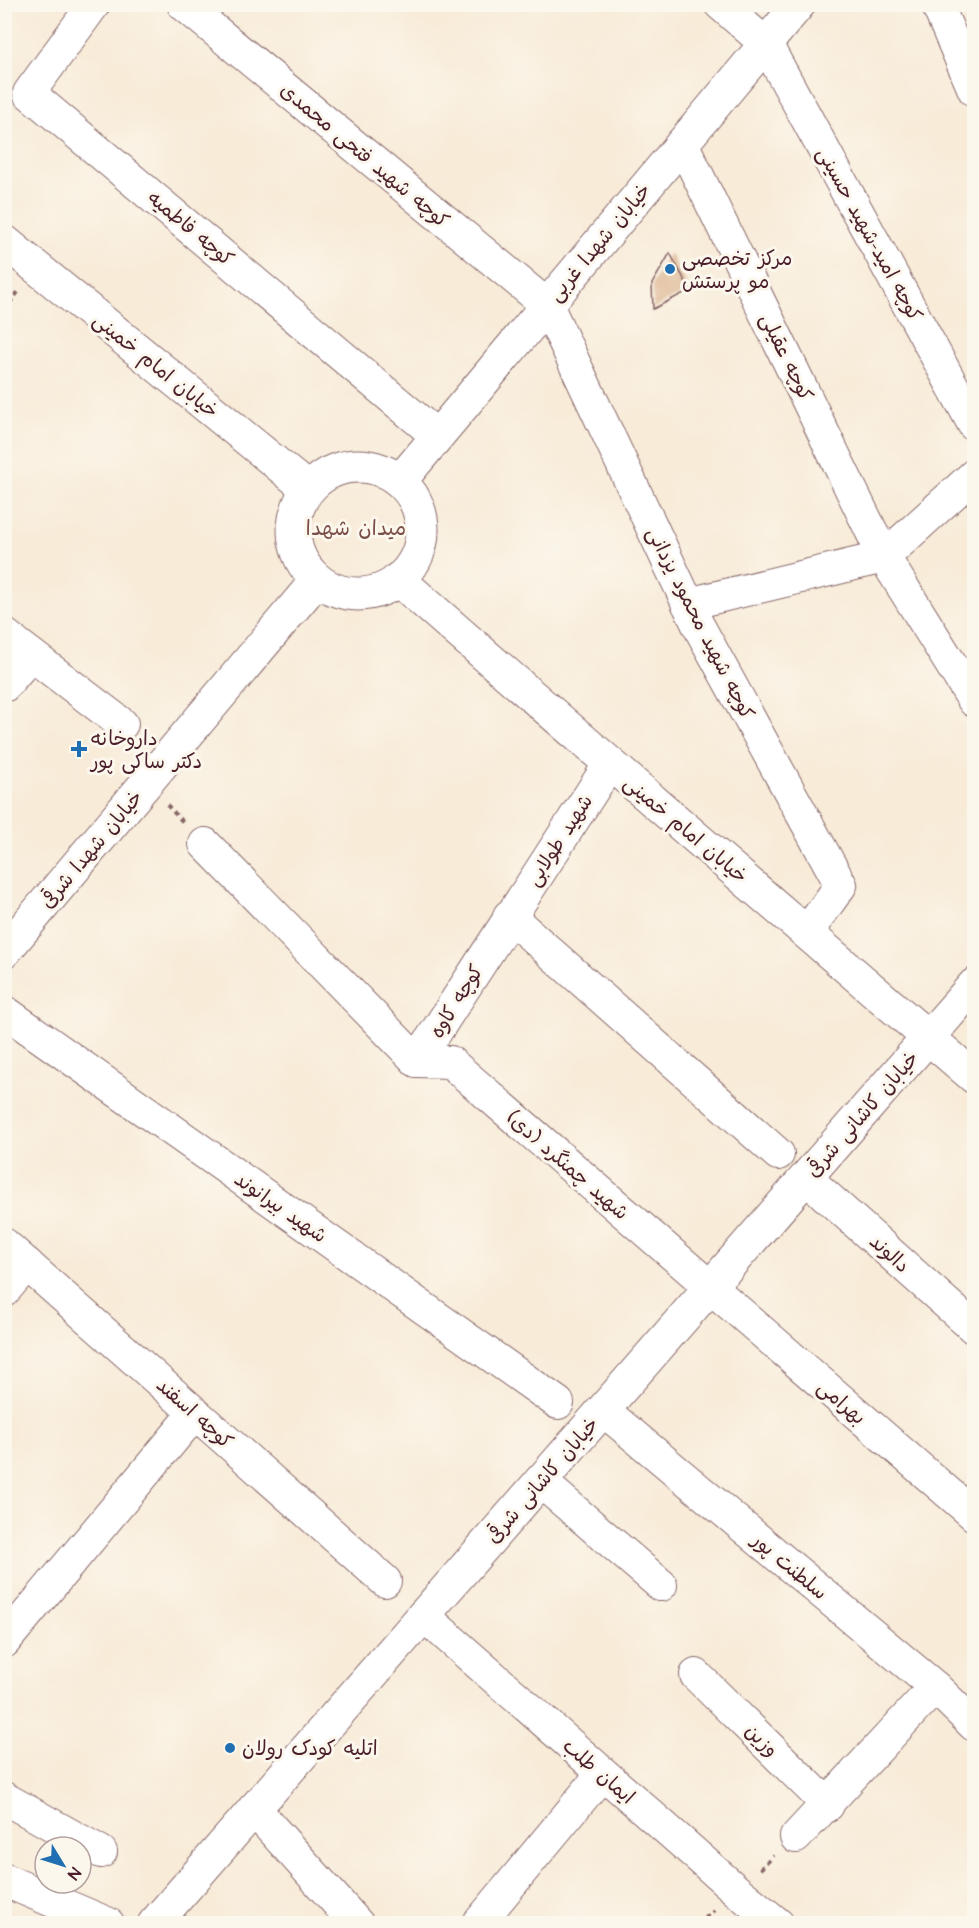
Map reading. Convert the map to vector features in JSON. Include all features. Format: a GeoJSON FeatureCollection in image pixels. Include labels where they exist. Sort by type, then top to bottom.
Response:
{"type":"FeatureCollection","features":[{"type":"Feature","properties":{"kind":"main road","name":"خیابان شهدا غربی"},"geometry":{"type":"LineString","coordinates":[[400,481],[436,435],[799,4]]}},
{"type":"Feature","properties":{"kind":"main road","name":"خیابان امام خمینی"},"geometry":{"type":"LineString","coordinates":[[4,241],[308,489]]}},
{"type":"Feature","properties":{"kind":"main road"},"geometry":{"type":"LineString","coordinates":[[362,465],[382,470],[400,481],[414,498],[422,519],[421,542],[413,563],[398,579],[383,589],[367,594],[349,594],[332,589],[317,580],[303,565],[295,546],[293,526],[297,506],[308,489],[323,475],[362,465]]}},
{"type":"Feature","properties":{"kind":"main road","name":"خیابان امام خمینی"},"geometry":{"type":"LineString","coordinates":[[398,579],[609,765],[808,931],[975,1077]]}},
{"type":"Feature","properties":{"kind":"main road","name":"خیابان شهدا شرقی"},"geometry":{"type":"LineString","coordinates":[[4,952],[317,580]]}},
{"type":"Feature","properties":{"kind":"main road","name":"خیابان کاشانی شرقی"},"geometry":{"type":"LineString","coordinates":[[154,1923],[975,985]]}},
{"type":"Feature","properties":{"kind":"main road"},"geometry":{"type":"LineString","coordinates":[[254,1809],[357,1923]]}},
{"type":"Feature","properties":{"kind":"main road"},"geometry":{"type":"LineString","coordinates":[[4,1880],[108,1923]]}},
{"type":"Feature","properties":{"kind":"street","name":"کوچه فاطمیه"},"geometry":{"type":"LineString","coordinates":[[94,4],[29,93],[436,435]]}},
{"type":"Feature","properties":{"kind":"street","name":"کوچه شهید فتحی محمدی"},"geometry":{"type":"LineString","coordinates":[[183,4],[547,305]]}},
{"type":"Feature","properties":{"kind":"street"},"geometry":{"type":"LineString","coordinates":[[720,4],[766,44]]}},
{"type":"Feature","properties":{"kind":"street"},"geometry":{"type":"LineString","coordinates":[[937,4],[975,90]]}},
{"type":"Feature","properties":{"kind":"street","name":"کوچه امید-شهید حسینی"},"geometry":{"type":"LineString","coordinates":[[766,44],[975,425]]}},
{"type":"Feature","properties":{"kind":"street","name":"کوچه عقیلی"},"geometry":{"type":"LineString","coordinates":[[682,143],[889,564],[975,701]]}},
{"type":"Feature","properties":{"kind":"street","name":"کوچه شهید محمود یزدانی"},"geometry":{"type":"LineString","coordinates":[[547,305],[688,604],[840,885],[808,931]]}},
{"type":"Feature","properties":{"kind":"street"},"geometry":{"type":"LineString","coordinates":[[688,604],[889,564],[975,475]]}},
{"type":"Feature","properties":{"kind":"street"},"geometry":{"type":"LineString","coordinates":[[4,634],[122,724]]}},
{"type":"Feature","properties":{"kind":"street"},"geometry":{"type":"LineString","coordinates":[[4,686],[31,654]]}},
{"type":"Feature","properties":{"kind":"street","name":"شهید طولابی"},"geometry":{"type":"LineString","coordinates":[[509,916],[609,765]]}},
{"type":"Feature","properties":{"kind":"street","name":"کوچه کاوه"},"geometry":{"type":"LineString","coordinates":[[205,844],[417,1060],[509,916]]}},
{"type":"Feature","properties":{"kind":"street"},"geometry":{"type":"LineString","coordinates":[[509,916],[778,1154]]}},
{"type":"Feature","properties":{"kind":"street","name":"شهید بیرانوند"},"geometry":{"type":"LineString","coordinates":[[4,1011],[558,1403]]}},
{"type":"Feature","properties":{"kind":"street","name":"شهید چمنگرد (دی)"},"geometry":{"type":"LineString","coordinates":[[417,1060],[450,1062],[710,1289]]}},
{"type":"Feature","properties":{"kind":"street","name":"دالوند"},"geometry":{"type":"LineString","coordinates":[[806,1178],[975,1328]]}},
{"type":"Feature","properties":{"kind":"street"},"geometry":{"type":"LineString","coordinates":[[4,1291],[16,1254]]}},
{"type":"Feature","properties":{"kind":"street","name":"کوچه اسفند"},"geometry":{"type":"LineString","coordinates":[[16,1254],[385,1581]]}},
{"type":"Feature","properties":{"kind":"street","name":"بهرامی"},"geometry":{"type":"LineString","coordinates":[[710,1289],[975,1515]]}},
{"type":"Feature","properties":{"kind":"street","name":"سلطنت پور"},"geometry":{"type":"LineString","coordinates":[[603,1410],[935,1687],[975,1725]]}},
{"type":"Feature","properties":{"kind":"street"},"geometry":{"type":"LineString","coordinates":[[4,1642],[195,1413]]}},
{"type":"Feature","properties":{"kind":"street"},"geometry":{"type":"LineString","coordinates":[[540,1481],[661,1585]]}},
{"type":"Feature","properties":{"kind":"street","name":"ایمان طلب"},"geometry":{"type":"LineString","coordinates":[[423,1615],[602,1774],[736,1890],[778,1923]]}},
{"type":"Feature","properties":{"kind":"street","name":"وزین"},"geometry":{"type":"LineString","coordinates":[[696,1675],[828,1805]]}},
{"type":"Feature","properties":{"kind":"street"},"geometry":{"type":"LineString","coordinates":[[796,1837],[935,1687]]}},
{"type":"Feature","properties":{"kind":"street"},"geometry":{"type":"LineString","coordinates":[[478,1923],[602,1774]]}},
{"type":"Feature","properties":{"kind":"street"},"geometry":{"type":"LineString","coordinates":[[4,1798],[101,1852]]}},
{"type":"Feature","properties":{"kind":"path"},"geometry":{"type":"LineString","coordinates":[[146,783],[205,844]]}},
{"type":"Feature","properties":{"kind":"path"},"geometry":{"type":"LineString","coordinates":[[736,1890],[796,1837]]}},
{"type":"Feature","properties":{"kind":"building","name":"مرکز تخصصی مو پرستش"},"geometry":{"type":"Polygon","coordinates":[[[670,253],[690,290],[653,309],[652,284],[670,253]]]}},
{"type":"Feature","properties":{"kind":"place","name":"مرکز تخصصی مو پرستش"},"geometry":{"type":"Point","coordinates":[670,269]}},
{"type":"Feature","properties":{"kind":"place","name":"داروخانه دکتر ساکی پور"},"geometry":{"type":"Point","coordinates":[79,749]}},
{"type":"Feature","properties":{"kind":"place","name":"اتلیه کودک رولان"},"geometry":{"type":"Point","coordinates":[230,1748]}},
{"type":"Feature","properties":{"kind":"district","name":"میدان شهدا"},"geometry":{"type":"Point","coordinates":[356,528]}}]}
